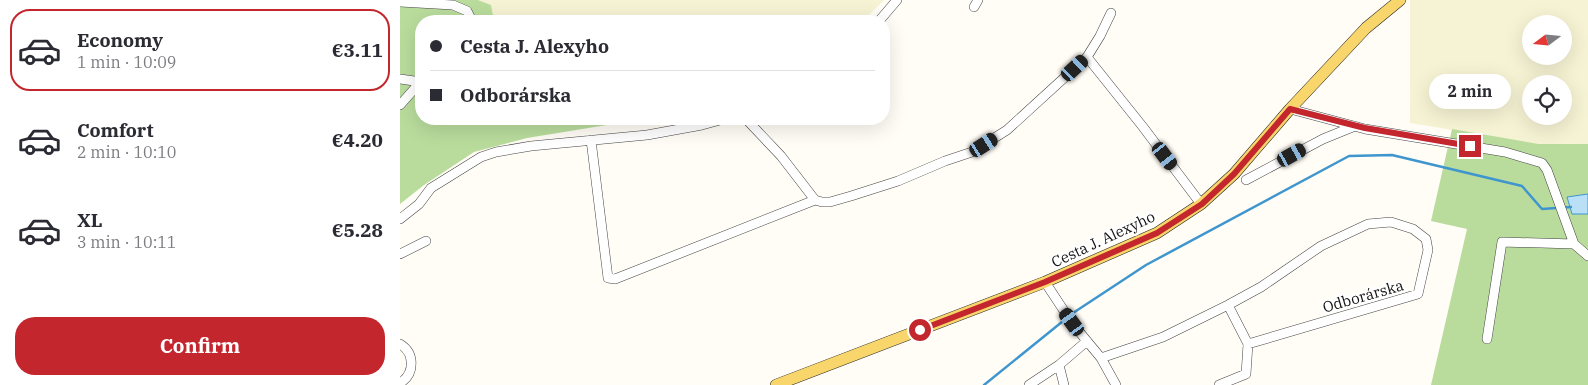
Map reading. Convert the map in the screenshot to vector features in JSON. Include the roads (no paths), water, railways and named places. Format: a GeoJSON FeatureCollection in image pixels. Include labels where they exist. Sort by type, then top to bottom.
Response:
{"type":"FeatureCollection","features":[{"type":"Feature","properties":{"kind":"main road","name":"Cesta J. Alexyho"},"geometry":{"type":"LineString","coordinates":[[776,385],[1045,282],[1157,233],[1202,204],[1234,174],[1290,109],[1366,28],[1400,0]]}},
{"type":"Feature","properties":{"kind":"lane"},"geometry":{"type":"LineString","coordinates":[[884,15],[898,0]]}},
{"type":"Feature","properties":{"kind":"lane"},"geometry":{"type":"LineString","coordinates":[[400,2],[452,5],[467,11],[469,15]]}},
{"type":"Feature","properties":{"kind":"lane"},"geometry":{"type":"LineString","coordinates":[[752,125],[781,156],[815,200],[830,202],[852,196],[898,181],[972,152],[1007,130],[1087,57],[1100,36],[1110,13]]}},
{"type":"Feature","properties":{"kind":"lane"},"geometry":{"type":"LineString","coordinates":[[1087,57],[1202,204]]}},
{"type":"Feature","properties":{"kind":"lane"},"geometry":{"type":"LineString","coordinates":[[400,79],[415,82]]}},
{"type":"Feature","properties":{"kind":"lane"},"geometry":{"type":"LineString","coordinates":[[400,105],[415,88]]}},
{"type":"Feature","properties":{"kind":"lane"},"geometry":{"type":"LineString","coordinates":[[1290,109],[1356,126],[1505,152],[1542,163],[1547,170],[1574,244],[1588,256]]}},
{"type":"Feature","properties":{"kind":"lane"},"geometry":{"type":"LineString","coordinates":[[400,219],[419,204],[431,188],[482,157],[496,152],[647,135],[702,125]]}},
{"type":"Feature","properties":{"kind":"lane"},"geometry":{"type":"LineString","coordinates":[[1246,180],[1323,139],[1356,126]]}},
{"type":"Feature","properties":{"kind":"lane"},"geometry":{"type":"LineString","coordinates":[[591,140],[608,278],[615,279],[815,200]]}},
{"type":"Feature","properties":{"kind":"lane","name":"Odborárska"},"geometry":{"type":"LineString","coordinates":[[1101,358],[1163,337],[1228,305],[1261,287],[1321,246],[1368,224],[1391,222],[1413,229],[1426,239],[1428,250],[1418,294],[1248,344]]}},
{"type":"Feature","properties":{"kind":"lane"},"geometry":{"type":"LineString","coordinates":[[400,254],[426,241]]}},
{"type":"Feature","properties":{"kind":"lane"},"geometry":{"type":"LineString","coordinates":[[1487,338],[1502,242],[1574,244]]}},
{"type":"Feature","properties":{"kind":"lane"},"geometry":{"type":"LineString","coordinates":[[1045,282],[1063,310],[1101,358],[1116,385]]}},
{"type":"Feature","properties":{"kind":"lane"},"geometry":{"type":"LineString","coordinates":[[1219,385],[1246,374],[1248,344],[1228,305]]}},
{"type":"Feature","properties":{"kind":"lane"},"geometry":{"type":"LineString","coordinates":[[1030,385],[1087,341]]}},
{"type":"Feature","properties":{"kind":"lane"},"geometry":{"type":"LineString","coordinates":[[400,344],[407,348],[412,357],[411,368],[403,382],[400,383]]}},
{"type":"Feature","properties":{"kind":"lane"},"geometry":{"type":"LineString","coordinates":[[1059,364],[1064,385]]}},
{"type":"Feature","properties":{"kind":"water"},"geometry":{"type":"Polygon","coordinates":[[[1588,194],[1588,214],[1572,214],[1567,197],[1588,194]]]}},
{"type":"Feature","properties":{"kind":"waterway"},"geometry":{"type":"LineString","coordinates":[[984,385],[1073,313],[1146,265],[1349,156],[1392,155],[1522,186],[1542,209],[1571,207]]}}]}
